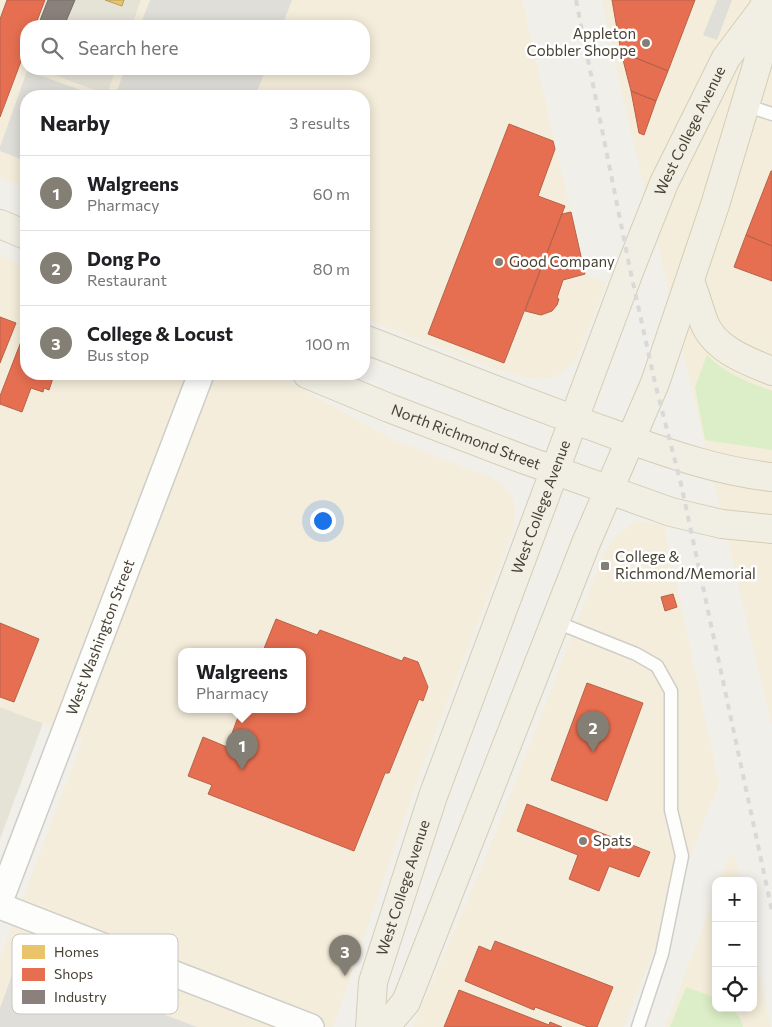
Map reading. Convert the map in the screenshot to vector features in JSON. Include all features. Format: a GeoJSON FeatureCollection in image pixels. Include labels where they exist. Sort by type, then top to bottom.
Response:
{"type":"FeatureCollection","features":[{"type":"Feature","properties":{"kind":"main road","name":"West College Avenue"},"geometry":{"type":"LineString","coordinates":[[385,1027],[406,1002],[556,622],[655,383],[690,281],[758,62],[765,4]]}},
{"type":"Feature","properties":{"kind":"main road","name":"West College Avenue"},"geometry":{"type":"LineString","coordinates":[[370,1027],[373,982],[433,796],[664,183],[726,58],[765,4]]}},
{"type":"Feature","properties":{"kind":"main road"},"geometry":{"type":"LineString","coordinates":[[0,224],[20,232]]}},
{"type":"Feature","properties":{"kind":"main road"},"geometry":{"type":"LineString","coordinates":[[690,281],[710,333],[738,356],[772,371]]}},
{"type":"Feature","properties":{"kind":"main road"},"geometry":{"type":"LineString","coordinates":[[370,341],[630,440],[717,468],[772,477]]}},
{"type":"Feature","properties":{"kind":"main road","name":"North Richmond Street"},"geometry":{"type":"LineString","coordinates":[[321,380],[388,408],[609,491],[686,516],[722,524],[772,529]]}},
{"type":"Feature","properties":{"kind":"street","name":"West Washington Street"},"geometry":{"type":"LineString","coordinates":[[0,900],[199,380]]}},
{"type":"Feature","properties":{"kind":"street"},"geometry":{"type":"LineString","coordinates":[[0,906],[72,934]]}},
{"type":"Feature","properties":{"kind":"street"},"geometry":{"type":"LineString","coordinates":[[178,975],[311,1027]]}},
{"type":"Feature","properties":{"kind":"lane"},"geometry":{"type":"LineString","coordinates":[[745,105],[772,114]]}},
{"type":"Feature","properties":{"kind":"lane"},"geometry":{"type":"LineString","coordinates":[[556,622],[636,654],[657,666],[671,691],[671,810],[682,856],[662,954],[638,1027]]}},
{"type":"Feature","properties":{"kind":"shaded area"},"geometry":{"type":"Polygon","coordinates":[[[0,0],[46,0],[39,20],[20,20],[20,75],[55,75],[94,90],[20,90],[20,186],[0,178],[0,0]]]}},
{"type":"Feature","properties":{"kind":"shaded area"},"geometry":{"type":"Polygon","coordinates":[[[46,0],[141,0],[134,20],[39,20],[46,0]]]}},
{"type":"Feature","properties":{"kind":"shaded area"},"geometry":{"type":"Polygon","coordinates":[[[141,0],[522,0],[585,274],[606,283],[579,353],[574,362],[557,376],[544,379],[527,378],[498,370],[370,320],[370,90],[109,90],[114,75],[370,75],[370,20],[134,20],[141,0]]]}},
{"type":"Feature","properties":{"kind":"shaded area"},"geometry":{"type":"Polygon","coordinates":[[[150,0],[292,0],[284,20],[142,20],[150,0]]]}},
{"type":"Feature","properties":{"kind":"shaded area"},"geometry":{"type":"Polygon","coordinates":[[[602,0],[772,0],[772,727],[623,98],[602,0]]]}},
{"type":"Feature","properties":{"kind":"shaded area"},"geometry":{"type":"Polygon","coordinates":[[[717,0],[732,0],[717,40],[703,35],[717,0]]]}},
{"type":"Feature","properties":{"kind":"shaded area"},"geometry":{"type":"Polygon","coordinates":[[[26,75],[38,75],[81,90],[20,90],[26,75]]]}},
{"type":"Feature","properties":{"kind":"shaded area"},"geometry":{"type":"Polygon","coordinates":[[[55,75],[114,75],[109,90],[94,90],[55,75]]]}},
{"type":"Feature","properties":{"kind":"shaded area"},"geometry":{"type":"Polygon","coordinates":[[[123,75],[264,75],[257,90],[117,90],[123,75]]]}},
{"type":"Feature","properties":{"kind":"shaded area"},"geometry":{"type":"Polygon","coordinates":[[[20,91],[20,159],[0,151],[20,91]]]}},
{"type":"Feature","properties":{"kind":"shaded area"},"geometry":{"type":"Polygon","coordinates":[[[0,256],[20,264],[20,380],[285,380],[396,441],[492,478],[503,485],[512,497],[515,507],[514,528],[422,767],[333,1027],[0,1027],[0,958],[83,739],[0,707],[0,256]]]}},
{"type":"Feature","properties":{"kind":"shaded area"},"geometry":{"type":"Polygon","coordinates":[[[642,521],[664,526],[719,783],[624,1027],[413,1027],[488,852],[603,556],[614,538],[632,524],[642,521]]]}},
{"type":"Feature","properties":{"kind":"shaded area"},"geometry":{"type":"Polygon","coordinates":[[[0,707],[43,723],[0,839],[0,707]]]}},
{"type":"Feature","properties":{"kind":"shaded area"},"geometry":{"type":"Polygon","coordinates":[[[730,854],[735,857],[739,877],[721,877],[730,854]]]}},
{"type":"Feature","properties":{"kind":"shaded area"},"geometry":{"type":"Polygon","coordinates":[[[712,903],[712,1012],[757,1012],[757,962],[771,1027],[665,1027],[712,903]]]}},
{"type":"Feature","properties":{"kind":"shaded area"},"geometry":{"type":"Polygon","coordinates":[[[12,975],[12,1014],[163,1014],[197,1027],[0,1027],[0,1008],[12,975]]]}},
{"type":"Feature","properties":{"kind":"green space"},"geometry":{"type":"Polygon","coordinates":[[[707,355],[714,362],[745,381],[772,391],[772,450],[705,440],[695,387],[707,355]]]}},
{"type":"Feature","properties":{"kind":"green space"},"geometry":{"type":"Polygon","coordinates":[[[686,987],[712,997],[712,1012],[735,1012],[743,1027],[670,1027],[686,987]]]}},
{"type":"Feature","properties":{"kind":"building: Homes"},"geometry":{"type":"Polygon","coordinates":[[[105,0],[124,0],[122,6],[105,0]]]}},
{"type":"Feature","properties":{"kind":"building: Shops"},"geometry":{"type":"Polygon","coordinates":[[[7,0],[45,0],[37,20],[20,20],[20,64],[0,117],[0,19],[7,0]]]}},
{"type":"Feature","properties":{"kind":"building: Shops"},"geometry":{"type":"Polygon","coordinates":[[[612,0],[695,0],[668,71],[621,52],[612,0]]]}},
{"type":"Feature","properties":{"kind":"building: Shops"},"geometry":{"type":"Polygon","coordinates":[[[621,52],[668,71],[656,101],[631,91],[621,52]]]}},
{"type":"Feature","properties":{"kind":"building: Shops"},"geometry":{"type":"Polygon","coordinates":[[[631,91],[656,101],[644,135],[639,133],[631,91]]]}},
{"type":"Feature","properties":{"kind":"building: Shops","name":"Good Company"},"geometry":{"type":"Polygon","coordinates":[[[509,124],[553,141],[555,149],[538,196],[565,206],[504,363],[428,334],[509,124]]]}},
{"type":"Feature","properties":{"kind":"building: Shops"},"geometry":{"type":"Polygon","coordinates":[[[772,171],[772,246],[746,235],[772,171]]]}},
{"type":"Feature","properties":{"kind":"building: Shops"},"geometry":{"type":"Polygon","coordinates":[[[571,212],[585,274],[563,280],[557,298],[559,299],[557,305],[552,311],[541,315],[525,311],[562,214],[571,212]]]}},
{"type":"Feature","properties":{"kind":"building: Shops"},"geometry":{"type":"Polygon","coordinates":[[[746,235],[772,246],[772,281],[734,267],[746,235]]]}},
{"type":"Feature","properties":{"kind":"building: Shops"},"geometry":{"type":"Polygon","coordinates":[[[0,317],[16,323],[0,363],[0,317]]]}},
{"type":"Feature","properties":{"kind":"building: Shops"},"geometry":{"type":"Polygon","coordinates":[[[20,344],[20,380],[52,380],[49,390],[44,388],[43,392],[31,388],[22,412],[0,404],[0,396],[20,344]]]}},
{"type":"Feature","properties":{"kind":"building: Shops"},"geometry":{"type":"Polygon","coordinates":[[[673,594],[677,607],[665,611],[661,597],[673,594]]]}},
{"type":"Feature","properties":{"kind":"building: Shops"},"geometry":{"type":"Polygon","coordinates":[[[276,619],[317,635],[320,630],[402,661],[404,657],[418,662],[428,687],[423,701],[419,699],[389,773],[385,773],[354,851],[208,794],[212,785],[188,776],[203,737],[227,747],[240,713],[306,713],[306,648],[264,648],[276,619]]]}},
{"type":"Feature","properties":{"kind":"building: Shops"},"geometry":{"type":"Polygon","coordinates":[[[0,623],[39,639],[14,702],[0,697],[0,623]]]}},
{"type":"Feature","properties":{"kind":"building: Shops"},"geometry":{"type":"Polygon","coordinates":[[[587,683],[643,703],[607,801],[551,780],[587,683]]]}},
{"type":"Feature","properties":{"kind":"building: Shops","name":"Spats"},"geometry":{"type":"Polygon","coordinates":[[[527,804],[650,852],[639,877],[609,866],[599,891],[569,879],[578,855],[517,831],[527,804]]]}},
{"type":"Feature","properties":{"kind":"building: Shops"},"geometry":{"type":"Polygon","coordinates":[[[495,941],[613,987],[597,1027],[588,1027],[535,1007],[534,1010],[465,981],[479,946],[491,951],[495,941]]]}},
{"type":"Feature","properties":{"kind":"building: Shops"},"geometry":{"type":"Polygon","coordinates":[[[459,990],[549,1025],[550,1022],[562,1027],[444,1027],[459,990]]]}},
{"type":"Feature","properties":{"kind":"building: Industry"},"geometry":{"type":"Polygon","coordinates":[[[48,0],[75,0],[67,20],[40,20],[48,0]]]}},
{"type":"Feature","properties":{"kind":"railway"},"geometry":{"type":"LineString","coordinates":[[576,0],[630,269],[655,383],[681,484],[772,911]]}},
{"type":"Feature","properties":{"kind":"place","name":"Appleton Cobbler Shoppe"},"geometry":{"type":"Point","coordinates":[646,43]}},
{"type":"Feature","properties":{"kind":"place","name":"Good Company"},"geometry":{"type":"Point","coordinates":[499,262]}},
{"type":"Feature","properties":{"kind":"place","name":"College & Richmond/Memorial"},"geometry":{"type":"Point","coordinates":[605,566]}},
{"type":"Feature","properties":{"kind":"place","name":"Dong Po"},"geometry":{"type":"Point","coordinates":[593,752]}},
{"type":"Feature","properties":{"kind":"place","name":"Walgreens"},"geometry":{"type":"Point","coordinates":[242,770]}},
{"type":"Feature","properties":{"kind":"place","name":"Spats"},"geometry":{"type":"Point","coordinates":[583,841]}},
{"type":"Feature","properties":{"kind":"place","name":"College & Locust"},"geometry":{"type":"Point","coordinates":[345,976]}}]}
